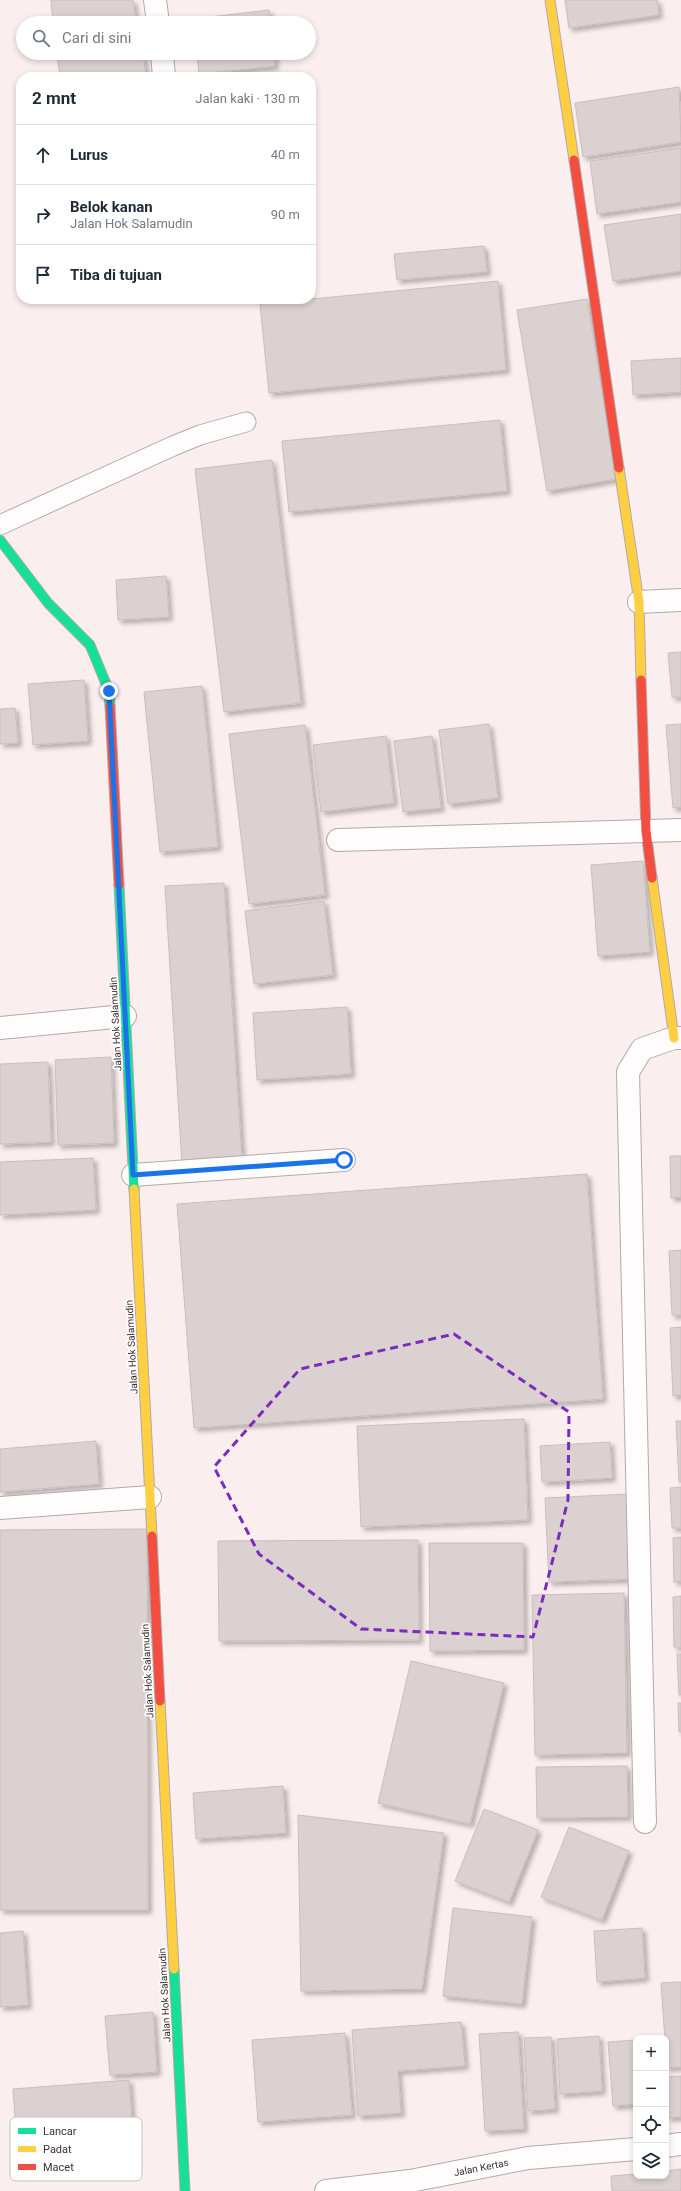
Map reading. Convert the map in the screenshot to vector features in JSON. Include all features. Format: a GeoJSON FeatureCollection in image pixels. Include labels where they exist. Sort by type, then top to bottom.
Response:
{"type":"FeatureCollection","features":[{"type":"Feature","properties":{"kind":"street"},"geometry":{"type":"LineString","coordinates":[[156,0],[157,16]]}},
{"type":"Feature","properties":{"kind":"street"},"geometry":{"type":"LineString","coordinates":[[550,0],[639,602],[646,831],[677,1038],[642,1049],[628,1072],[645,1822]]}},
{"type":"Feature","properties":{"kind":"street"},"geometry":{"type":"LineString","coordinates":[[163,60],[164,72]]}},
{"type":"Feature","properties":{"kind":"street","name":"Jalan Hok Salamudin"},"geometry":{"type":"LineString","coordinates":[[0,540],[48,603],[90,645],[109,691],[185,2191]]}},
{"type":"Feature","properties":{"kind":"street"},"geometry":{"type":"LineString","coordinates":[[639,602],[681,600]]}},
{"type":"Feature","properties":{"kind":"street"},"geometry":{"type":"LineString","coordinates":[[338,840],[681,830]]}},
{"type":"Feature","properties":{"kind":"street"},"geometry":{"type":"LineString","coordinates":[[0,1028],[125,1016]]}},
{"type":"Feature","properties":{"kind":"street"},"geometry":{"type":"LineString","coordinates":[[133,1175],[344,1160]]}},
{"type":"Feature","properties":{"kind":"street"},"geometry":{"type":"LineString","coordinates":[[0,1508],[150,1497]]}},
{"type":"Feature","properties":{"kind":"street"},"geometry":{"type":"LineString","coordinates":[[669,2146],[681,2144]]}},
{"type":"Feature","properties":{"kind":"street","name":"Jalan Kertas"},"geometry":{"type":"LineString","coordinates":[[326,2191],[410,2181],[528,2158],[633,2149]]}},
{"type":"Feature","properties":{"kind":"lane"},"geometry":{"type":"LineString","coordinates":[[0,525],[172,446],[200,435],[246,422]]}},
{"type":"Feature","properties":{"kind":"highlighted area"},"geometry":{"type":"Polygon","coordinates":[[[454,1334],[569,1412],[568,1500],[533,1637],[361,1629],[259,1554],[214,1467],[300,1369],[454,1334]]]}},
{"type":"Feature","properties":{"kind":"building"},"geometry":{"type":"Polygon","coordinates":[[[51,0],[133,0],[135,16],[52,16],[51,0]]]}},
{"type":"Feature","properties":{"kind":"building"},"geometry":{"type":"Polygon","coordinates":[[[565,0],[657,0],[659,15],[569,28],[565,0]]]}},
{"type":"Feature","properties":{"kind":"building"},"geometry":{"type":"Polygon","coordinates":[[[269,10],[270,16],[218,16],[269,10]]]}},
{"type":"Feature","properties":{"kind":"building"},"geometry":{"type":"Polygon","coordinates":[[[58,60],[144,60],[145,72],[59,72],[58,60]]]}},
{"type":"Feature","properties":{"kind":"building"},"geometry":{"type":"Polygon","coordinates":[[[198,60],[275,60],[275,66],[218,72],[199,72],[198,60]]]}},
{"type":"Feature","properties":{"kind":"building"},"geometry":{"type":"Polygon","coordinates":[[[679,87],[681,142],[583,157],[575,103],[679,87]]]}},
{"type":"Feature","properties":{"kind":"building"},"geometry":{"type":"Polygon","coordinates":[[[681,148],[681,202],[597,214],[590,161],[681,148]]]}},
{"type":"Feature","properties":{"kind":"building"},"geometry":{"type":"Polygon","coordinates":[[[681,214],[681,271],[613,281],[604,225],[681,214]]]}},
{"type":"Feature","properties":{"kind":"building"},"geometry":{"type":"Polygon","coordinates":[[[484,246],[487,272],[397,280],[394,254],[484,246]]]}},
{"type":"Feature","properties":{"kind":"building"},"geometry":{"type":"Polygon","coordinates":[[[498,281],[506,370],[269,393],[260,304],[316,304],[316,299],[498,281]]]}},
{"type":"Feature","properties":{"kind":"building"},"geometry":{"type":"Polygon","coordinates":[[[587,299],[616,479],[547,491],[517,310],[587,299]]]}},
{"type":"Feature","properties":{"kind":"building"},"geometry":{"type":"Polygon","coordinates":[[[681,358],[681,392],[633,395],[631,361],[681,358]]]}},
{"type":"Feature","properties":{"kind":"building"},"geometry":{"type":"Polygon","coordinates":[[[500,420],[507,491],[289,512],[282,441],[500,420]]]}},
{"type":"Feature","properties":{"kind":"building"},"geometry":{"type":"Polygon","coordinates":[[[272,460],[301,703],[224,712],[195,469],[272,460]]]}},
{"type":"Feature","properties":{"kind":"building"},"geometry":{"type":"Polygon","coordinates":[[[166,576],[169,617],[118,620],[116,580],[166,576]]]}},
{"type":"Feature","properties":{"kind":"building"},"geometry":{"type":"Polygon","coordinates":[[[681,652],[681,697],[672,697],[668,653],[681,652]]]}},
{"type":"Feature","properties":{"kind":"building"},"geometry":{"type":"Polygon","coordinates":[[[84,680],[88,741],[33,745],[28,684],[84,680]]]}},
{"type":"Feature","properties":{"kind":"building"},"geometry":{"type":"Polygon","coordinates":[[[202,686],[218,847],[160,852],[144,692],[202,686]]]}},
{"type":"Feature","properties":{"kind":"building"},"geometry":{"type":"Polygon","coordinates":[[[15,708],[18,743],[0,744],[0,709],[15,708]]]}},
{"type":"Feature","properties":{"kind":"building"},"geometry":{"type":"Polygon","coordinates":[[[489,724],[498,798],[448,804],[439,730],[489,724]]]}},
{"type":"Feature","properties":{"kind":"building"},"geometry":{"type":"Polygon","coordinates":[[[681,724],[681,807],[673,808],[666,725],[681,724]]]}},
{"type":"Feature","properties":{"kind":"building"},"geometry":{"type":"Polygon","coordinates":[[[305,725],[325,895],[249,904],[229,734],[305,725]]]}},
{"type":"Feature","properties":{"kind":"building"},"geometry":{"type":"Polygon","coordinates":[[[386,736],[394,803],[321,812],[313,745],[386,736]]]}},
{"type":"Feature","properties":{"kind":"building"},"geometry":{"type":"Polygon","coordinates":[[[432,736],[441,808],[403,812],[394,741],[432,736]]]}},
{"type":"Feature","properties":{"kind":"building"},"geometry":{"type":"Polygon","coordinates":[[[643,861],[650,952],[598,956],[591,865],[643,861]]]}},
{"type":"Feature","properties":{"kind":"building"},"geometry":{"type":"Polygon","coordinates":[[[224,883],[242,1160],[182,1164],[165,886],[224,883]]]}},
{"type":"Feature","properties":{"kind":"building"},"geometry":{"type":"Polygon","coordinates":[[[324,901],[333,975],[254,984],[245,911],[324,901]]]}},
{"type":"Feature","properties":{"kind":"building"},"geometry":{"type":"Polygon","coordinates":[[[347,1007],[351,1074],[257,1080],[253,1013],[347,1007]]]}},
{"type":"Feature","properties":{"kind":"building"},"geometry":{"type":"Polygon","coordinates":[[[111,1057],[114,1143],[58,1145],[55,1060],[111,1057]]]}},
{"type":"Feature","properties":{"kind":"building"},"geometry":{"type":"Polygon","coordinates":[[[48,1062],[51,1142],[0,1144],[0,1064],[48,1062]]]}},
{"type":"Feature","properties":{"kind":"building"},"geometry":{"type":"Polygon","coordinates":[[[670,1156],[681,1156],[681,1197],[671,1198],[670,1156]]]}},
{"type":"Feature","properties":{"kind":"building"},"geometry":{"type":"Polygon","coordinates":[[[93,1158],[96,1210],[0,1215],[0,1162],[93,1158]]]}},
{"type":"Feature","properties":{"kind":"building"},"geometry":{"type":"Polygon","coordinates":[[[587,1174],[603,1399],[194,1428],[177,1204],[587,1174]]]}},
{"type":"Feature","properties":{"kind":"building"},"geometry":{"type":"Polygon","coordinates":[[[681,1250],[681,1315],[672,1315],[669,1251],[681,1250]]]}},
{"type":"Feature","properties":{"kind":"building"},"geometry":{"type":"Polygon","coordinates":[[[681,1327],[681,1395],[673,1396],[670,1328],[681,1327]]]}},
{"type":"Feature","properties":{"kind":"building"},"geometry":{"type":"Polygon","coordinates":[[[524,1419],[528,1520],[361,1527],[357,1426],[524,1419]]]}},
{"type":"Feature","properties":{"kind":"building"},"geometry":{"type":"Polygon","coordinates":[[[676,1421],[681,1421],[681,1482],[679,1482],[676,1421]]]}},
{"type":"Feature","properties":{"kind":"building"},"geometry":{"type":"Polygon","coordinates":[[[96,1441],[99,1484],[0,1492],[0,1449],[96,1441]]]}},
{"type":"Feature","properties":{"kind":"building"},"geometry":{"type":"Polygon","coordinates":[[[610,1442],[612,1478],[542,1482],[540,1446],[610,1442]]]}},
{"type":"Feature","properties":{"kind":"building"},"geometry":{"type":"Polygon","coordinates":[[[681,1487],[681,1528],[672,1528],[670,1488],[681,1487]]]}},
{"type":"Feature","properties":{"kind":"building"},"geometry":{"type":"Polygon","coordinates":[[[628,1494],[632,1579],[549,1582],[545,1498],[628,1494]]]}},
{"type":"Feature","properties":{"kind":"building"},"geometry":{"type":"Polygon","coordinates":[[[147,1529],[148,1910],[0,1910],[0,1530],[147,1529]]]}},
{"type":"Feature","properties":{"kind":"building"},"geometry":{"type":"Polygon","coordinates":[[[681,1537],[681,1581],[674,1582],[673,1538],[681,1537]]]}},
{"type":"Feature","properties":{"kind":"building"},"geometry":{"type":"Polygon","coordinates":[[[418,1540],[419,1640],[219,1641],[218,1541],[418,1540]]]}},
{"type":"Feature","properties":{"kind":"building"},"geometry":{"type":"Polygon","coordinates":[[[429,1543],[523,1543],[524,1650],[430,1651],[429,1543]]]}},
{"type":"Feature","properties":{"kind":"building"},"geometry":{"type":"Polygon","coordinates":[[[624,1593],[627,1753],[535,1755],[532,1595],[624,1593]]]}},
{"type":"Feature","properties":{"kind":"building"},"geometry":{"type":"Polygon","coordinates":[[[681,1596],[681,1647],[674,1647],[673,1597],[681,1596]]]}},
{"type":"Feature","properties":{"kind":"building"},"geometry":{"type":"Polygon","coordinates":[[[677,1654],[681,1654],[681,1695],[679,1695],[677,1654]]]}},
{"type":"Feature","properties":{"kind":"building"},"geometry":{"type":"Polygon","coordinates":[[[411,1661],[504,1683],[470,1824],[378,1803],[411,1661]]]}},
{"type":"Feature","properties":{"kind":"building"},"geometry":{"type":"Polygon","coordinates":[[[678,1703],[681,1703],[681,1732],[679,1732],[678,1703]]]}},
{"type":"Feature","properties":{"kind":"building"},"geometry":{"type":"Polygon","coordinates":[[[627,1766],[628,1817],[537,1818],[536,1767],[627,1766]]]}},
{"type":"Feature","properties":{"kind":"building"},"geometry":{"type":"Polygon","coordinates":[[[283,1786],[286,1833],[196,1839],[193,1793],[283,1786]]]}},
{"type":"Feature","properties":{"kind":"building"},"geometry":{"type":"Polygon","coordinates":[[[484,1809],[538,1830],[509,1902],[455,1881],[484,1809]]]}},
{"type":"Feature","properties":{"kind":"building"},"geometry":{"type":"Polygon","coordinates":[[[298,1815],[444,1833],[422,1989],[301,1991],[298,1815]]]}},
{"type":"Feature","properties":{"kind":"building"},"geometry":{"type":"Polygon","coordinates":[[[569,1827],[629,1851],[602,1920],[541,1897],[569,1827]]]}},
{"type":"Feature","properties":{"kind":"building"},"geometry":{"type":"Polygon","coordinates":[[[453,1908],[532,1917],[522,2004],[443,1996],[453,1908]]]}},
{"type":"Feature","properties":{"kind":"building"},"geometry":{"type":"Polygon","coordinates":[[[642,1928],[645,1978],[597,1982],[594,1931],[642,1928]]]}},
{"type":"Feature","properties":{"kind":"building"},"geometry":{"type":"Polygon","coordinates":[[[23,1931],[28,2005],[0,2007],[0,1933],[23,1931]]]}},
{"type":"Feature","properties":{"kind":"building"},"geometry":{"type":"Polygon","coordinates":[[[681,1982],[681,2067],[669,2068],[669,2035],[665,2035],[661,1983],[681,1982]]]}},
{"type":"Feature","properties":{"kind":"building"},"geometry":{"type":"Polygon","coordinates":[[[153,2012],[157,2072],[110,2075],[105,2016],[153,2012]]]}},
{"type":"Feature","properties":{"kind":"building"},"geometry":{"type":"Polygon","coordinates":[[[461,2022],[465,2066],[398,2071],[401,2113],[358,2116],[352,2030],[461,2022]]]}},
{"type":"Feature","properties":{"kind":"building"},"geometry":{"type":"Polygon","coordinates":[[[518,2032],[524,2129],[485,2131],[479,2034],[518,2032]]]}},
{"type":"Feature","properties":{"kind":"building"},"geometry":{"type":"Polygon","coordinates":[[[345,2033],[352,2115],[258,2122],[252,2040],[345,2033]]]}},
{"type":"Feature","properties":{"kind":"building"},"geometry":{"type":"Polygon","coordinates":[[[599,2036],[602,2091],[560,2094],[557,2039],[599,2036]]]}},
{"type":"Feature","properties":{"kind":"building"},"geometry":{"type":"Polygon","coordinates":[[[551,2037],[555,2109],[528,2111],[524,2038],[551,2037]]]}},
{"type":"Feature","properties":{"kind":"building"},"geometry":{"type":"Polygon","coordinates":[[[633,2040],[633,2104],[613,2106],[608,2042],[633,2040]]]}},
{"type":"Feature","properties":{"kind":"building"},"geometry":{"type":"Polygon","coordinates":[[[681,2076],[681,2117],[669,2118],[669,2077],[681,2076]]]}},
{"type":"Feature","properties":{"kind":"building"},"geometry":{"type":"Polygon","coordinates":[[[129,2080],[132,2117],[15,2117],[13,2089],[129,2080]]]}},
{"type":"Feature","properties":{"kind":"building"},"geometry":{"type":"Polygon","coordinates":[[[681,2169],[681,2191],[612,2191],[611,2176],[633,2174],[633,2179],[669,2179],[669,2171],[681,2169]]]}},
{"type":"Feature","properties":{"kind":"traffic: fast"},"geometry":{"type":"LineString","coordinates":[[0,540],[48,603],[90,645],[109,691],[110,706]]}},
{"type":"Feature","properties":{"kind":"traffic: fast"},"geometry":{"type":"LineString","coordinates":[[119,885],[134,1189]]}},
{"type":"Feature","properties":{"kind":"traffic: fast"},"geometry":{"type":"LineString","coordinates":[[174,1969],[185,2191]]}},
{"type":"Feature","properties":{"kind":"traffic: slow"},"geometry":{"type":"LineString","coordinates":[[550,0],[574,160]]}},
{"type":"Feature","properties":{"kind":"traffic: slow"},"geometry":{"type":"LineString","coordinates":[[619,468],[639,602],[641,680]]}},
{"type":"Feature","properties":{"kind":"traffic: slow"},"geometry":{"type":"LineString","coordinates":[[652,878],[674,1038]]}},
{"type":"Feature","properties":{"kind":"traffic: slow"},"geometry":{"type":"LineString","coordinates":[[134,1189],[152,1536]]}},
{"type":"Feature","properties":{"kind":"traffic: slow"},"geometry":{"type":"LineString","coordinates":[[160,1701],[174,1969]]}},
{"type":"Feature","properties":{"kind":"traffic: jam"},"geometry":{"type":"LineString","coordinates":[[574,160],[619,468]]}},
{"type":"Feature","properties":{"kind":"traffic: jam"},"geometry":{"type":"LineString","coordinates":[[641,680],[646,831],[652,878]]}},
{"type":"Feature","properties":{"kind":"traffic: jam"},"geometry":{"type":"LineString","coordinates":[[110,706],[119,885]]}},
{"type":"Feature","properties":{"kind":"traffic: jam"},"geometry":{"type":"LineString","coordinates":[[152,1536],[160,1701]]}},
{"type":"Feature","properties":{"kind":"route"},"geometry":{"type":"LineString","coordinates":[[109,691],[133,1175],[344,1160]]}}]}
